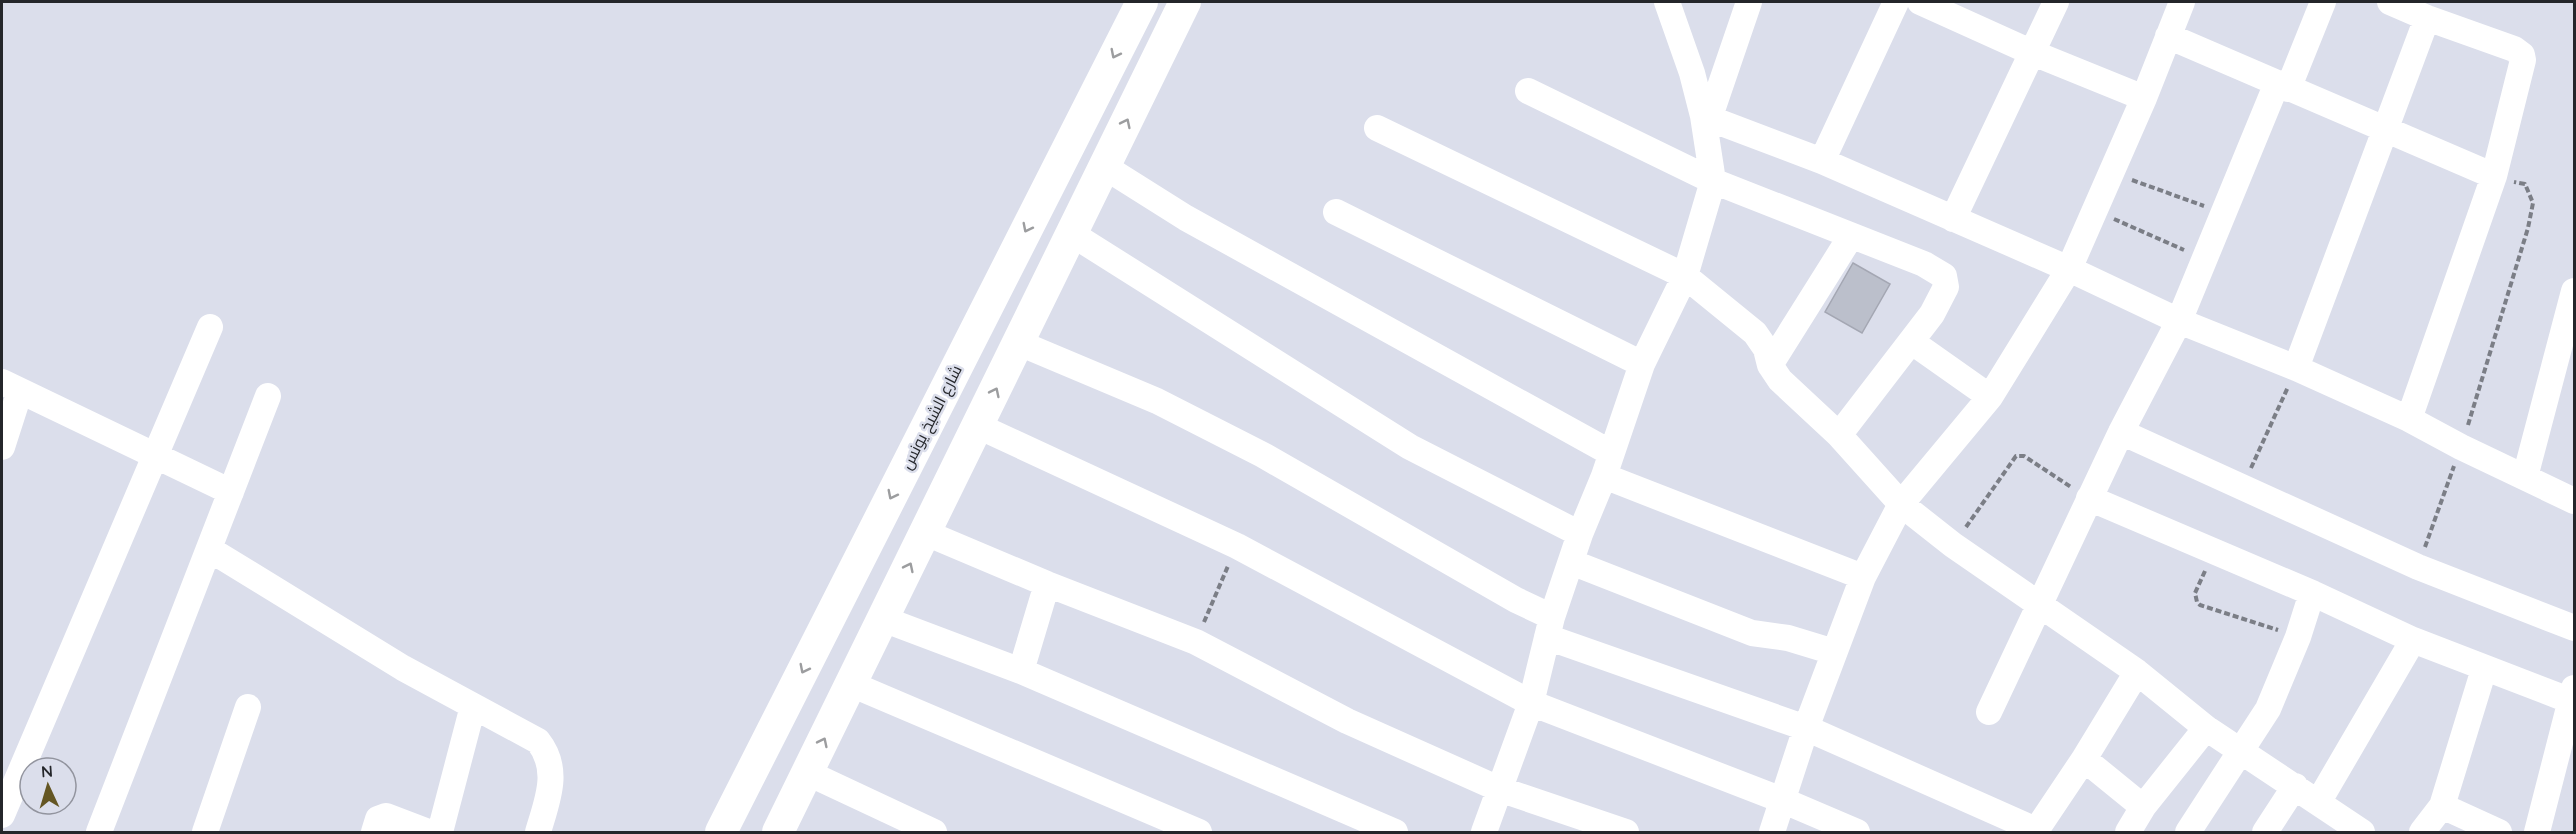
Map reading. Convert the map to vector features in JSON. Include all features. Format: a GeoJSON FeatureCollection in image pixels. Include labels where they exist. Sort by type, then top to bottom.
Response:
{"type":"FeatureCollection","features":[{"type":"Feature","properties":{"kind":"street","name":"شارع الشيخ يونس"},"geometry":{"type":"LineString","coordinates":[[721,832],[1142,2]]}},
{"type":"Feature","properties":{"kind":"street"},"geometry":{"type":"LineString","coordinates":[[778,832],[1185,2]]}},
{"type":"Feature","properties":{"kind":"street"},"geometry":{"type":"LineString","coordinates":[[1484,832],[1531,703],[1550,627],[1580,534],[1642,364],[1686,276],[1713,181],[1706,117],[1667,2]]}},
{"type":"Feature","properties":{"kind":"street"},"geometry":{"type":"LineString","coordinates":[[1706,117],[1749,2]]}},
{"type":"Feature","properties":{"kind":"street"},"geometry":{"type":"LineString","coordinates":[[1822,161],[1896,2]]}},
{"type":"Feature","properties":{"kind":"street"},"geometry":{"type":"LineString","coordinates":[[1920,2],[2033,53],[2144,98]]}},
{"type":"Feature","properties":{"kind":"street"},"geometry":{"type":"LineString","coordinates":[[1953,219],[2056,2]]}},
{"type":"Feature","properties":{"kind":"street"},"geometry":{"type":"LineString","coordinates":[[1772,832],[1806,728],[1863,578],[1901,504],[1990,397],[2068,268],[2144,98],[2182,2]]}},
{"type":"Feature","properties":{"kind":"street"},"geometry":{"type":"LineString","coordinates":[[1989,712],[2121,432],[2179,321],[2224,214],[2323,2]]}},
{"type":"Feature","properties":{"kind":"street"},"geometry":{"type":"LineString","coordinates":[[2390,2],[2427,18],[2514,49],[2522,55],[2494,176],[2409,419]]}},
{"type":"Feature","properties":{"kind":"street"},"geometry":{"type":"LineString","coordinates":[[2296,368],[2427,18]]}},
{"type":"Feature","properties":{"kind":"street"},"geometry":{"type":"LineString","coordinates":[[2168,36],[2494,176]]}},
{"type":"Feature","properties":{"kind":"street"},"geometry":{"type":"LineString","coordinates":[[1528,91],[1713,181],[1924,264],[1944,276],[1946,287],[1932,314],[1839,435]]}},
{"type":"Feature","properties":{"kind":"street"},"geometry":{"type":"LineString","coordinates":[[1706,117],[1822,161],[2068,268],[2179,321],[2296,368],[2409,419],[2461,447],[2574,501]]}},
{"type":"Feature","properties":{"kind":"street"},"geometry":{"type":"LineString","coordinates":[[1377,128],[1686,276],[1755,333],[1766,349],[1770,365],[1780,380],[1839,435],[1901,504],[1953,545],[2137,672],[2206,728],[2319,801],[2362,832]]}},
{"type":"Feature","properties":{"kind":"street"},"geometry":{"type":"LineString","coordinates":[[1105,167],[1185,218],[1607,464],[1863,578]]}},
{"type":"Feature","properties":{"kind":"street"},"geometry":{"type":"LineString","coordinates":[[1052,179],[1089,200]]}},
{"type":"Feature","properties":{"kind":"street"},"geometry":{"type":"LineString","coordinates":[[1336,212],[1642,364]]}},
{"type":"Feature","properties":{"kind":"street"},"geometry":{"type":"LineString","coordinates":[[1072,234],[1410,447],[1580,534]]}},
{"type":"Feature","properties":{"kind":"street"},"geometry":{"type":"LineString","coordinates":[[1770,365],[1851,236]]}},
{"type":"Feature","properties":{"kind":"street"},"geometry":{"type":"LineString","coordinates":[[2525,477],[2574,291]]}},
{"type":"Feature","properties":{"kind":"street"},"geometry":{"type":"LineString","coordinates":[[2,815],[210,327]]}},
{"type":"Feature","properties":{"kind":"street"},"geometry":{"type":"LineString","coordinates":[[1912,342],[1990,397]]}},
{"type":"Feature","properties":{"kind":"street"},"geometry":{"type":"LineString","coordinates":[[1019,343],[1157,401],[1263,455],[1516,600],[1550,627],[1806,728],[2035,831],[2084,759],[2137,672]]}},
{"type":"Feature","properties":{"kind":"street"},"geometry":{"type":"LineString","coordinates":[[2,447],[11,386],[231,492]]}},
{"type":"Feature","properties":{"kind":"street"},"geometry":{"type":"LineString","coordinates":[[99,832],[268,396]]}},
{"type":"Feature","properties":{"kind":"street"},"geometry":{"type":"LineString","coordinates":[[978,426],[1237,546],[1531,703],[1782,800],[1857,832]]}},
{"type":"Feature","properties":{"kind":"street"},"geometry":{"type":"LineString","coordinates":[[2121,432],[2418,567],[2574,628]]}},
{"type":"Feature","properties":{"kind":"street"},"geometry":{"type":"LineString","coordinates":[[2089,498],[2312,593],[2413,640],[2484,669],[2573,697],[2537,832]]}},
{"type":"Feature","properties":{"kind":"street"},"geometry":{"type":"LineString","coordinates":[[926,533],[1047,584],[1196,642],[1347,721],[1498,789],[1626,832]]}},
{"type":"Feature","properties":{"kind":"street"},"geometry":{"type":"LineString","coordinates":[[209,549],[403,668],[538,741],[547,753],[551,768],[549,792],[538,832]]}},
{"type":"Feature","properties":{"kind":"street"},"geometry":{"type":"LineString","coordinates":[[1571,562],[1752,633],[1788,638],[1834,652]]}},
{"type":"Feature","properties":{"kind":"street"},"geometry":{"type":"LineString","coordinates":[[1022,671],[1047,584]]}},
{"type":"Feature","properties":{"kind":"street"},"geometry":{"type":"LineString","coordinates":[[2188,832],[2268,709],[2298,637],[2312,593]]}},
{"type":"Feature","properties":{"kind":"street"},"geometry":{"type":"LineString","coordinates":[[883,619],[1022,671],[1395,832]]}},
{"type":"Feature","properties":{"kind":"street"},"geometry":{"type":"LineString","coordinates":[[2319,801],[2413,640]]}},
{"type":"Feature","properties":{"kind":"street"},"geometry":{"type":"LineString","coordinates":[[2422,832],[2442,806],[2484,669]]}},
{"type":"Feature","properties":{"kind":"street"},"geometry":{"type":"LineString","coordinates":[[851,684],[1199,832]]}},
{"type":"Feature","properties":{"kind":"street"},"geometry":{"type":"LineString","coordinates":[[440,832],[473,706]]}},
{"type":"Feature","properties":{"kind":"street"},"geometry":{"type":"LineString","coordinates":[[205,832],[248,707]]}},
{"type":"Feature","properties":{"kind":"street"},"geometry":{"type":"LineString","coordinates":[[2128,832],[2143,807],[2206,728]]}},
{"type":"Feature","properties":{"kind":"street"},"geometry":{"type":"LineString","coordinates":[[2084,759],[2143,807]]}},
{"type":"Feature","properties":{"kind":"street"},"geometry":{"type":"LineString","coordinates":[[808,773],[934,832]]}},
{"type":"Feature","properties":{"kind":"street"},"geometry":{"type":"LineString","coordinates":[[2265,832],[2295,786]]}},
{"type":"Feature","properties":{"kind":"street"},"geometry":{"type":"LineString","coordinates":[[2442,806],[2499,832]]}},
{"type":"Feature","properties":{"kind":"street"},"geometry":{"type":"LineString","coordinates":[[374,832],[378,819],[386,816],[428,832]]}},
{"type":"Feature","properties":{"kind":"path"},"geometry":{"type":"LineString","coordinates":[[2111,174],[2184,197],[2224,214]]}},
{"type":"Feature","properties":{"kind":"path"},"geometry":{"type":"LineString","coordinates":[[2418,567],[2461,447],[2528,228],[2533,203],[2525,184],[2494,176]]}},
{"type":"Feature","properties":{"kind":"path"},"geometry":{"type":"LineString","coordinates":[[2094,210],[2205,260]]}},
{"type":"Feature","properties":{"kind":"path"},"geometry":{"type":"LineString","coordinates":[[2242,487],[2296,368]]}},
{"type":"Feature","properties":{"kind":"path"},"geometry":{"type":"LineString","coordinates":[[1953,545],[2016,456],[2024,456],[2089,498]]}},
{"type":"Feature","properties":{"kind":"path"},"geometry":{"type":"LineString","coordinates":[[1196,642],[1237,546]]}},
{"type":"Feature","properties":{"kind":"path"},"geometry":{"type":"LineString","coordinates":[[2213,551],[2195,593],[2197,602],[2200,605],[2298,637]]}},
{"type":"Feature","properties":{"kind":"building"},"geometry":{"type":"Polygon","coordinates":[[[1853,263],[1890,284],[1862,333],[1825,312],[1853,263]]]}}]}
